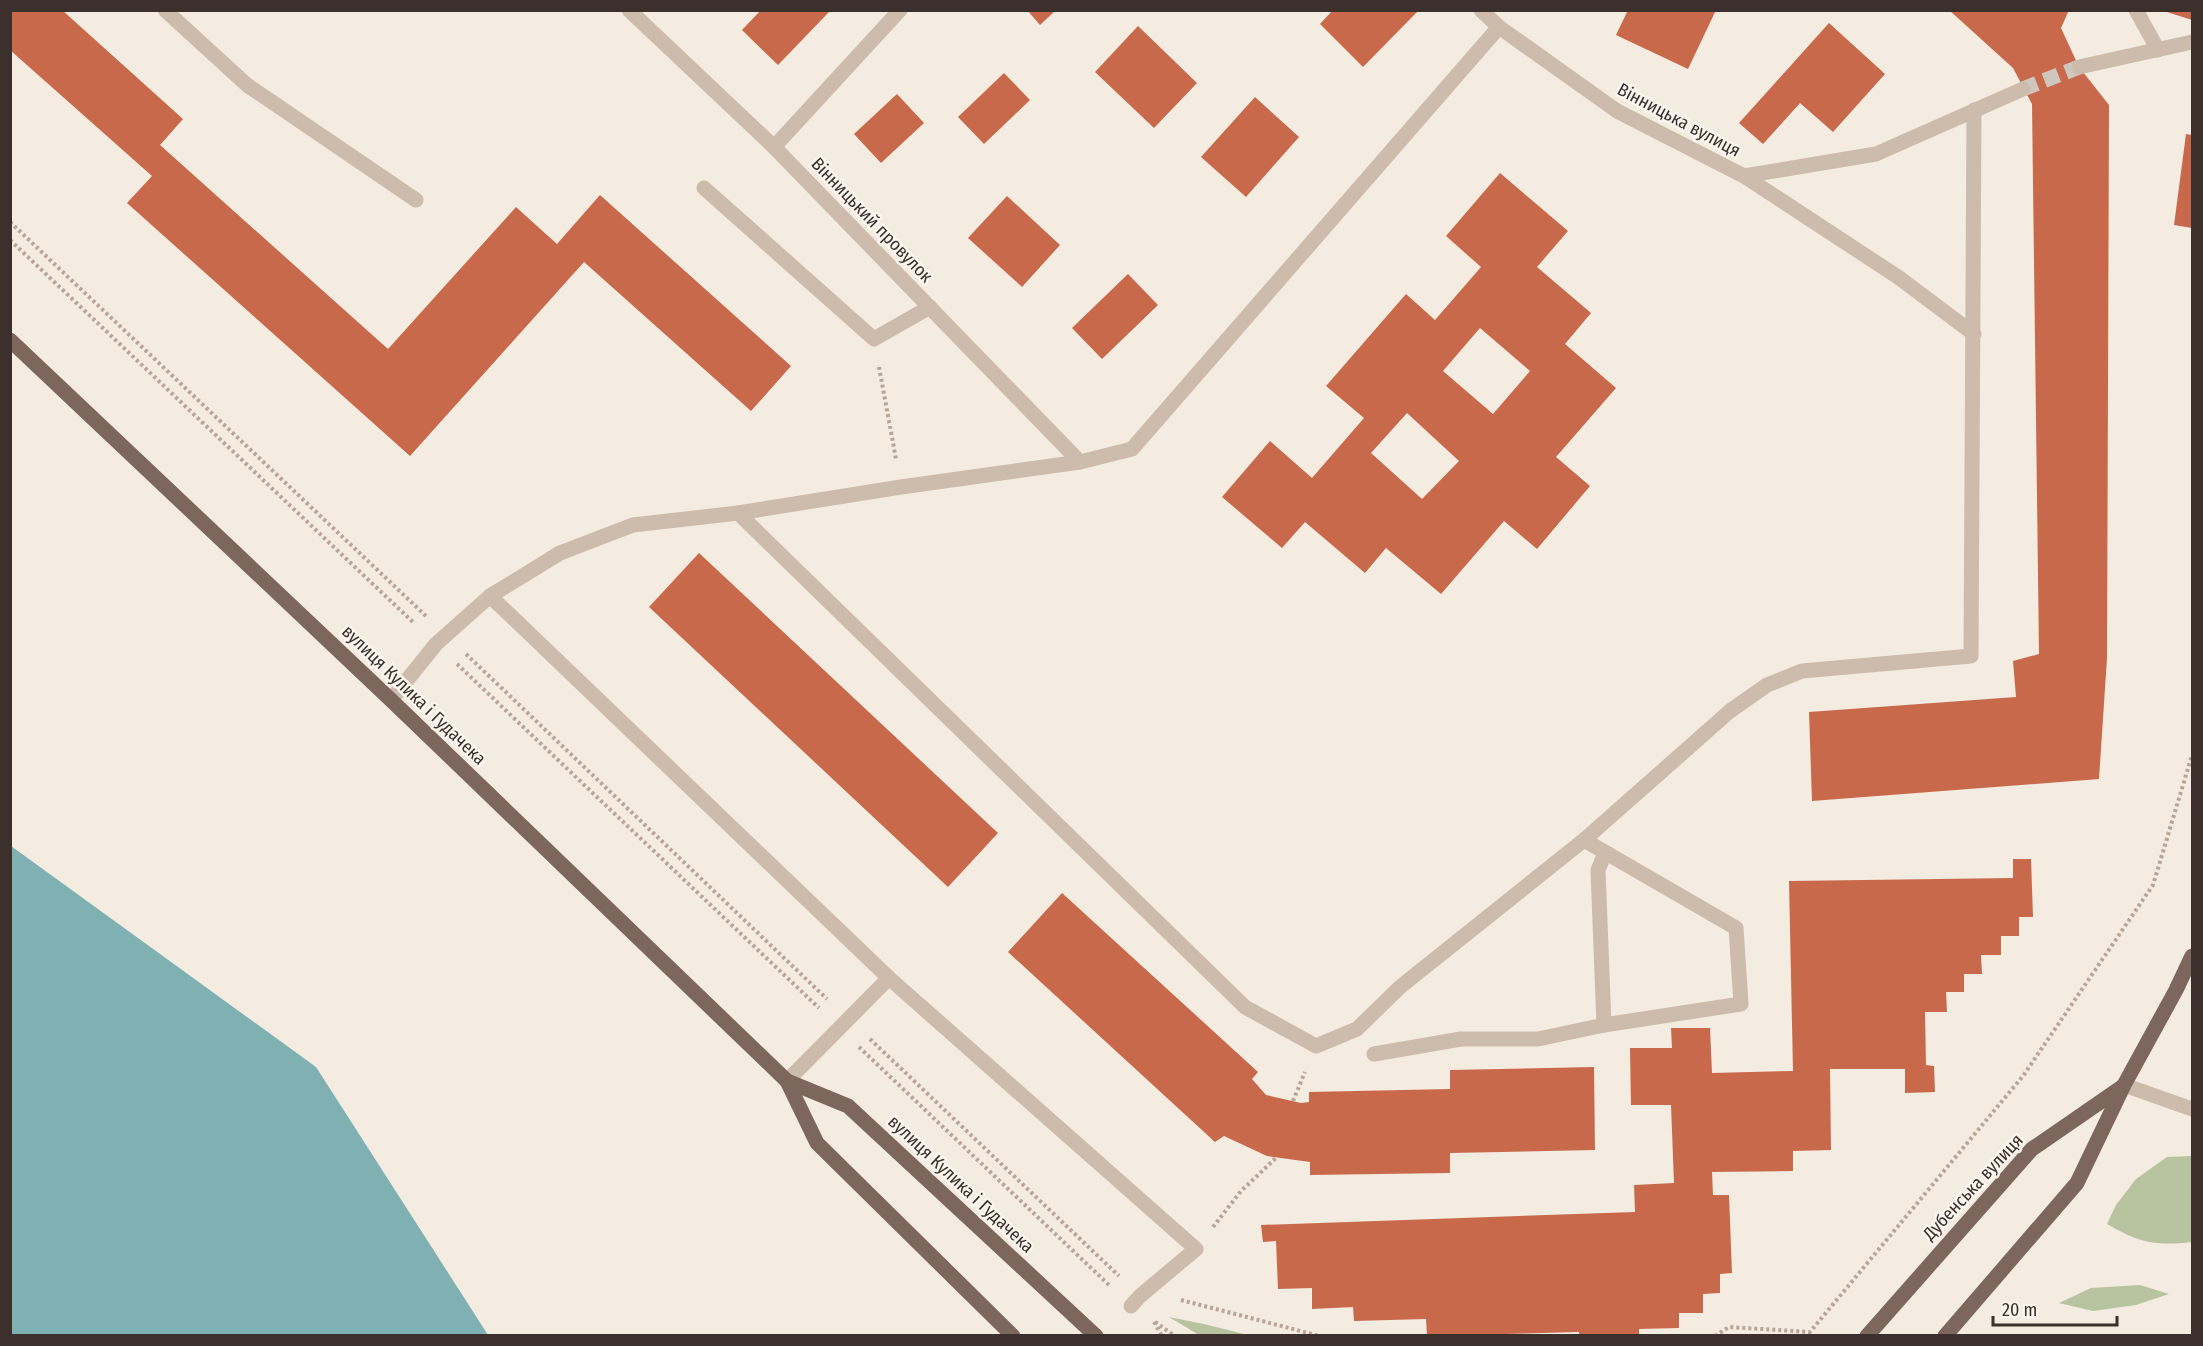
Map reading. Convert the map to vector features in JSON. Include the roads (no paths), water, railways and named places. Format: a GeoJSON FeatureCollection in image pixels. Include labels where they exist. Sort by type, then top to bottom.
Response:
{"type":"FeatureCollection","features":[{"type":"Feature","properties":{"kind":"main road","name":"вулиця Кулика і Гудачека"},"geometry":{"type":"LineString","coordinates":[[10,340],[391,700],[787,1081],[818,1143],[1014,1335]]}},
{"type":"Feature","properties":{"kind":"main road","name":"Дубенська вулиця"},"geometry":{"type":"LineString","coordinates":[[1946,1335],[2077,1184],[2124,1085],[2193,956]]}},
{"type":"Feature","properties":{"kind":"main road","name":"вулиця Кулика і Гудачека"},"geometry":{"type":"LineString","coordinates":[[787,1081],[848,1106],[1096,1335]]}},
{"type":"Feature","properties":{"kind":"main road","name":"Дубенська вулиця"},"geometry":{"type":"LineString","coordinates":[[1867,1335],[2032,1149],[2124,1085]]}},
{"type":"Feature","properties":{"kind":"street"},"geometry":{"type":"LineString","coordinates":[[165,10],[247,85],[416,200]]}},
{"type":"Feature","properties":{"kind":"street","name":"Вінницький провулок"},"geometry":{"type":"LineString","coordinates":[[629,10],[774,147],[1080,462]]}},
{"type":"Feature","properties":{"kind":"street"},"geometry":{"type":"LineString","coordinates":[[774,147],[900,10]]}},
{"type":"Feature","properties":{"kind":"street","name":"Вінницька вулиця"},"geometry":{"type":"LineString","coordinates":[[1481,10],[1499,27],[1617,111],[1744,176],[1898,277],[1974,334]]}},
{"type":"Feature","properties":{"kind":"street"},"geometry":{"type":"LineString","coordinates":[[2136,10],[2158,50]]}},
{"type":"Feature","properties":{"kind":"street"},"geometry":{"type":"LineString","coordinates":[[391,700],[441,640],[490,596],[560,553],[633,525],[738,513],[1080,462],[1132,448],[1499,27]]}},
{"type":"Feature","properties":{"kind":"street"},"geometry":{"type":"LineString","coordinates":[[2079,67],[2193,42]]}},
{"type":"Feature","properties":{"kind":"street"},"geometry":{"type":"LineString","coordinates":[[1744,176],[1876,154],[2023,89]]}},
{"type":"Feature","properties":{"kind":"street"},"geometry":{"type":"LineString","coordinates":[[738,513],[1245,1007],[1316,1046],[1357,1029],[1400,987],[1584,840],[1730,711],[1767,685],[1802,671],[1971,656],[1974,110]]}},
{"type":"Feature","properties":{"kind":"street"},"geometry":{"type":"LineString","coordinates":[[704,188],[874,339],[930,307]]}},
{"type":"Feature","properties":{"kind":"street"},"geometry":{"type":"LineString","coordinates":[[490,596],[889,978],[1196,1249],[1138,1302]]}},
{"type":"Feature","properties":{"kind":"street"},"geometry":{"type":"LineString","coordinates":[[1374,1054],[1461,1039],[1538,1039],[1604,1025],[1741,1004],[1736,928],[1584,840]]}},
{"type":"Feature","properties":{"kind":"street"},"geometry":{"type":"LineString","coordinates":[[1604,1025],[1598,870],[1605,853]]}},
{"type":"Feature","properties":{"kind":"street"},"geometry":{"type":"LineString","coordinates":[[787,1081],[889,978]]}},
{"type":"Feature","properties":{"kind":"street"},"geometry":{"type":"LineString","coordinates":[[2124,1085],[2190,1106]]}},
{"type":"Feature","properties":{"kind":"water"},"geometry":{"type":"Polygon","coordinates":[[[11,846],[316,1067],[488,1335],[11,1335],[11,846]]]}},
{"type":"Feature","properties":{"kind":"tunnel"},"geometry":{"type":"LineString","coordinates":[[2023,89],[2079,67]]}}]}
